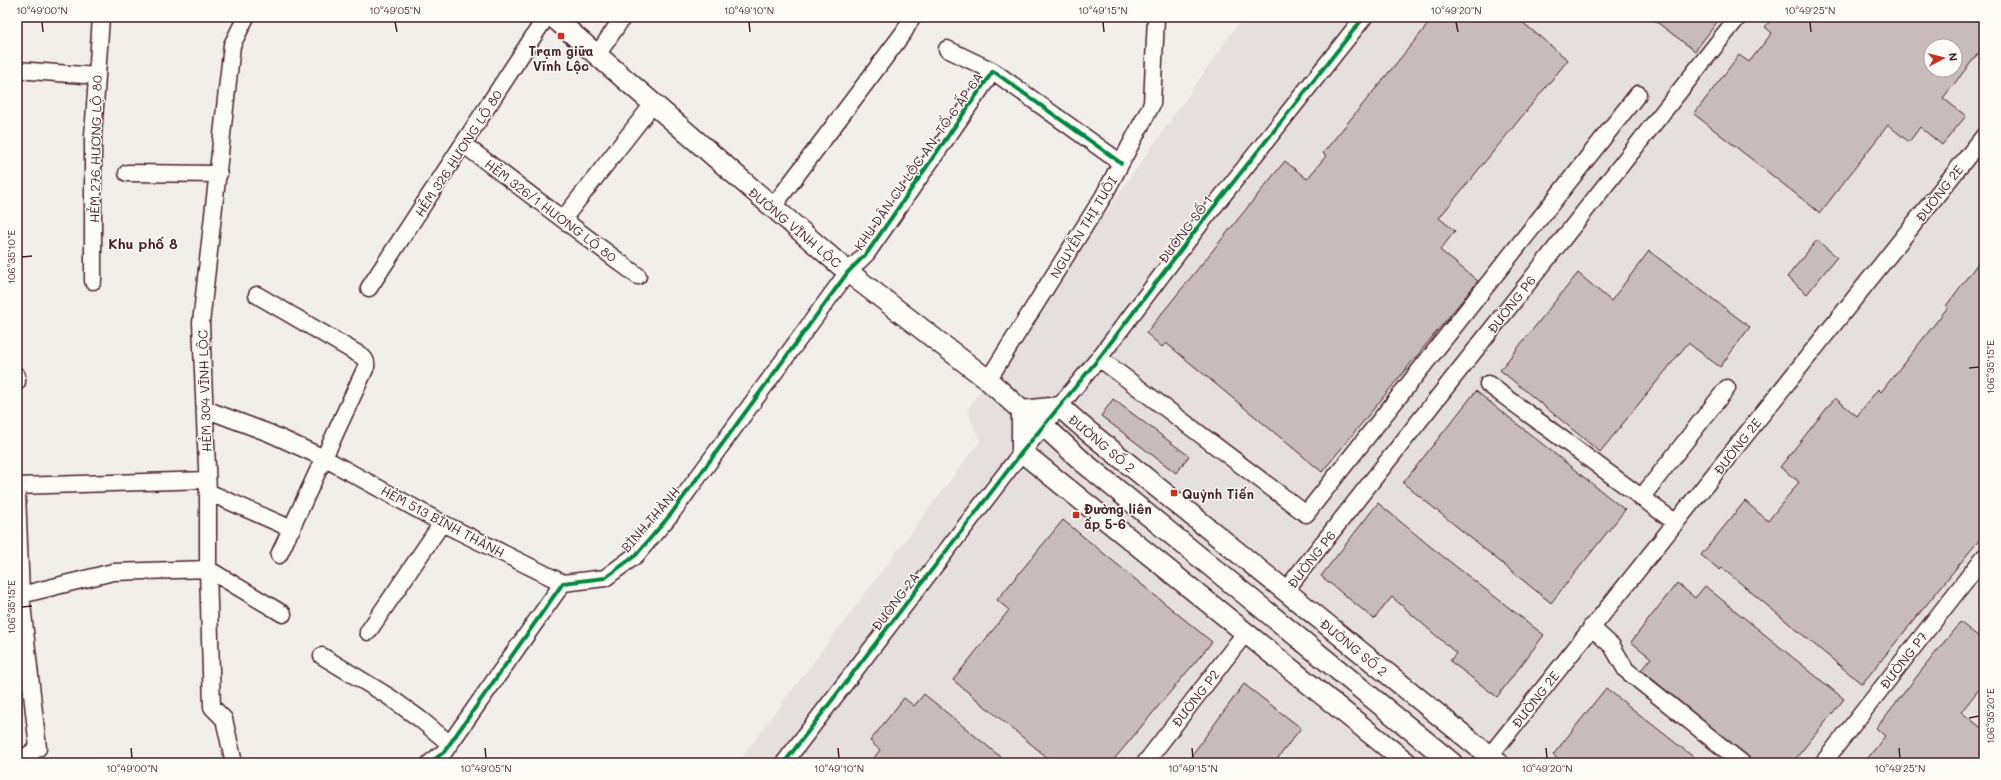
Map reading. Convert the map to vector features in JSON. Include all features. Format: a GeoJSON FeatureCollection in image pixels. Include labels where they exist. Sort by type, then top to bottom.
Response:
{"type":"FeatureCollection","features":[{"type":"Feature","properties":{"kind":"main road","name":"ĐƯỜNG VĨNH LỘC"},"geometry":{"type":"LineString","coordinates":[[553,17],[772,208],[848,272],[988,380],[1022,411],[1044,426]]}},
{"type":"Feature","properties":{"kind":"main road","name":"ĐƯỜNG SỐ 2"},"geometry":{"type":"LineString","coordinates":[[1022,411],[1060,407],[1491,761]]}},
{"type":"Feature","properties":{"kind":"main road"},"geometry":{"type":"LineString","coordinates":[[1022,411],[1022,452],[1407,763]]}},
{"type":"Feature","properties":{"kind":"main road","name":"ĐƯỜNG SỐ 2"},"geometry":{"type":"LineString","coordinates":[[1044,426],[1083,462],[1452,763]]}},
{"type":"Feature","properties":{"kind":"street","name":"HẺM 276 HƯƠNG LỘ 80"},"geometry":{"type":"LineString","coordinates":[[93,281],[93,136],[101,17]]}},
{"type":"Feature","properties":{"kind":"street","name":"HẺM 304 VĨNH LỘC"},"geometry":{"type":"LineString","coordinates":[[234,763],[224,719],[212,707],[202,323],[232,45],[246,17]]}},
{"type":"Feature","properties":{"kind":"street","name":"HẺM 326 HƯƠNG LỘ 80"},"geometry":{"type":"LineString","coordinates":[[369,288],[546,17]]}},
{"type":"Feature","properties":{"kind":"street"},"geometry":{"type":"LineString","coordinates":[[597,55],[623,17]]}},
{"type":"Feature","properties":{"kind":"street"},"geometry":{"type":"LineString","coordinates":[[772,208],[904,32],[912,17]]}},
{"type":"Feature","properties":{"kind":"street","name":"NGUYỄN THỊ TUÔI"},"geometry":{"type":"LineString","coordinates":[[988,380],[1104,197],[1152,104],[1156,17]]}},
{"type":"Feature","properties":{"kind":"street","name":"ĐƯỜNG SỐ 1"},"geometry":{"type":"LineString","coordinates":[[1022,452],[1099,358],[1201,223],[1364,17]]}},
{"type":"Feature","properties":{"kind":"street","name":"ĐƯỜNG P6"},"geometry":{"type":"LineString","coordinates":[[1285,591],[1738,17]]}},
{"type":"Feature","properties":{"kind":"street"},"geometry":{"type":"LineString","coordinates":[[947,49],[993,70]]}},
{"type":"Feature","properties":{"kind":"street"},"geometry":{"type":"LineString","coordinates":[[17,70],[96,76]]}},
{"type":"Feature","properties":{"kind":"street","name":"KHU DÂN CƯ LỘC AN, TỔ 6 ẤP 6A"},"geometry":{"type":"LineString","coordinates":[[848,272],[867,253],[993,70],[1121,163]]}},
{"type":"Feature","properties":{"kind":"street"},"geometry":{"type":"LineString","coordinates":[[1099,358],[1306,514],[1638,94]]}},
{"type":"Feature","properties":{"kind":"street"},"geometry":{"type":"LineString","coordinates":[[563,219],[653,104]]}},
{"type":"Feature","properties":{"kind":"street","name":"ĐƯỜNG 2E"},"geometry":{"type":"LineString","coordinates":[[1491,761],[1591,628],[1984,136]]}},
{"type":"Feature","properties":{"kind":"street","name":"HẺM 326/1 HƯƠNG LỘ 80"},"geometry":{"type":"LineString","coordinates":[[463,144],[638,276]]}},
{"type":"Feature","properties":{"kind":"street"},"geometry":{"type":"LineString","coordinates":[[127,173],[219,174]]}},
{"type":"Feature","properties":{"kind":"street","name":"BÌNH THÀNH"},"geometry":{"type":"LineString","coordinates":[[563,583],[605,578],[636,555],[671,514],[848,272]]}},
{"type":"Feature","properties":{"kind":"street"},"geometry":{"type":"LineString","coordinates":[[257,295],[360,355],[366,362],[366,367],[279,555]]}},
{"type":"Feature","properties":{"kind":"street"},"geometry":{"type":"LineString","coordinates":[[17,376],[17,382]]}},
{"type":"Feature","properties":{"kind":"street"},"geometry":{"type":"LineString","coordinates":[[1488,384],[1676,523]]}},
{"type":"Feature","properties":{"kind":"street"},"geometry":{"type":"LineString","coordinates":[[1641,498],[1727,388]]}},
{"type":"Feature","properties":{"kind":"street","name":"HẺM 513 BÌNH THÀNH"},"geometry":{"type":"LineString","coordinates":[[205,409],[269,433],[324,458],[442,523],[563,583]]}},
{"type":"Feature","properties":{"kind":"street","name":"ĐƯỜNG 2A"},"geometry":{"type":"LineString","coordinates":[[784,763],[1022,452]]}},
{"type":"Feature","properties":{"kind":"street"},"geometry":{"type":"LineString","coordinates":[[17,486],[207,486],[292,529]]}},
{"type":"Feature","properties":{"kind":"street"},"geometry":{"type":"LineString","coordinates":[[17,493],[21,595],[38,748],[18,763]]}},
{"type":"Feature","properties":{"kind":"street"},"geometry":{"type":"LineString","coordinates":[[368,632],[442,523]]}},
{"type":"Feature","properties":{"kind":"street","name":"ĐƯỜNG P7"},"geometry":{"type":"LineString","coordinates":[[1823,763],[1984,557]]}},
{"type":"Feature","properties":{"kind":"street"},"geometry":{"type":"LineString","coordinates":[[21,595],[113,572],[208,569],[283,614]]}},
{"type":"Feature","properties":{"kind":"street"},"geometry":{"type":"LineString","coordinates":[[430,763],[444,752],[450,744],[563,583]]}},
{"type":"Feature","properties":{"kind":"street"},"geometry":{"type":"LineString","coordinates":[[1591,628],[1612,646],[1626,670],[1742,763]]}},
{"type":"Feature","properties":{"kind":"street","name":"ĐƯỜNG P2"},"geometry":{"type":"LineString","coordinates":[[1145,763],[1246,632]]}},
{"type":"Feature","properties":{"kind":"street"},"geometry":{"type":"LineString","coordinates":[[322,656],[388,696],[420,719],[450,744]]}},
{"type":"Feature","properties":{"kind":"shaded area"},"geometry":{"type":"Polygon","coordinates":[[[1243,17],[1984,17],[1984,763],[740,763],[747,750],[980,441],[967,410],[1243,17]]]}},
{"type":"Feature","properties":{"kind":"building"},"geometry":{"type":"Polygon","coordinates":[[[1434,17],[1516,17],[1568,60],[1439,218],[1455,231],[1440,250],[1478,281],[1322,472],[1166,343],[1162,347],[1146,333],[1285,161],[1307,179],[1326,156],[1323,153],[1434,17]]]}},
{"type":"Feature","properties":{"kind":"building"},"geometry":{"type":"Polygon","coordinates":[[[1650,17],[1721,17],[1695,51],[1650,17]]]}},
{"type":"Feature","properties":{"kind":"building"},"geometry":{"type":"Polygon","coordinates":[[[1773,17],[1984,17],[1984,46],[1963,73],[1963,38],[1923,38],[1923,78],[1959,78],[1943,98],[1966,116],[1942,145],[1920,127],[1909,142],[1888,125],[1820,213],[1694,114],[1739,55],[1749,62],[1772,33],[1765,27],[1773,17]]]}},
{"type":"Feature","properties":{"kind":"building"},"geometry":{"type":"Polygon","coordinates":[[[1817,240],[1837,257],[1807,294],[1787,277],[1817,240]]]}},
{"type":"Feature","properties":{"kind":"building"},"geometry":{"type":"Polygon","coordinates":[[[1649,251],[1750,327],[1720,367],[1688,343],[1600,452],[1500,370],[1578,273],[1611,301],[1649,251]]]}},
{"type":"Feature","properties":{"kind":"building"},"geometry":{"type":"Polygon","coordinates":[[[1984,255],[1984,534],[1862,684],[1722,568],[1720,570],[1701,555],[1745,501],[1768,521],[1799,482],[1780,467],[1835,398],[1857,416],[1878,389],[1881,392],[1948,307],[1946,306],[1984,255]]]}},
{"type":"Feature","properties":{"kind":"building"},"geometry":{"type":"Polygon","coordinates":[[[1476,391],[1625,510],[1551,603],[1403,483],[1476,391]]]}},
{"type":"Feature","properties":{"kind":"building"},"geometry":{"type":"Polygon","coordinates":[[[1113,399],[1189,456],[1176,473],[1101,416],[1113,399]]]}},
{"type":"Feature","properties":{"kind":"building"},"geometry":{"type":"Polygon","coordinates":[[[1378,503],[1431,547],[1544,635],[1497,697],[1450,661],[1456,653],[1392,597],[1374,619],[1321,576],[1378,503]]]}},
{"type":"Feature","properties":{"kind":"building"},"geometry":{"type":"Polygon","coordinates":[[[1063,520],[1212,642],[1111,763],[1054,763],[953,680],[1009,610],[997,600],[1063,520]]]}},
{"type":"Feature","properties":{"kind":"building"},"geometry":{"type":"Polygon","coordinates":[[[1677,583],[1695,598],[1705,586],[1844,699],[1792,763],[1756,763],[1641,670],[1651,658],[1631,642],[1677,583]]]}},
{"type":"Feature","properties":{"kind":"building"},"geometry":{"type":"Polygon","coordinates":[[[1960,622],[1984,641],[1984,683],[1961,712],[1984,730],[1984,763],[1864,763],[1885,736],[1876,728],[1960,622]]]}},
{"type":"Feature","properties":{"kind":"building"},"geometry":{"type":"Polygon","coordinates":[[[1244,684],[1301,728],[1274,763],[1186,763],[1244,684]]]}},
{"type":"Feature","properties":{"kind":"building"},"geometry":{"type":"Polygon","coordinates":[[[1606,688],[1701,763],[1563,763],[1553,755],[1606,688]]]}},
{"type":"Feature","properties":{"kind":"building"},"geometry":{"type":"Polygon","coordinates":[[[924,694],[1008,763],[870,763],[880,750],[870,741],[904,698],[914,706],[924,694]]]}},
{"type":"Feature","properties":{"kind":"cycle path"},"geometry":{"type":"LineString","coordinates":[[784,763],[1022,452],[1099,358],[1201,223],[1364,17]]}},
{"type":"Feature","properties":{"kind":"cycle path"},"geometry":{"type":"LineString","coordinates":[[430,763],[444,752],[563,583],[605,578],[636,555],[671,514],[848,272],[867,253],[993,71],[1121,163]]}},
{"type":"Feature","properties":{"kind":"place","name":"Trạm giữa Vĩnh Lộc"},"geometry":{"type":"Point","coordinates":[561,36]}},
{"type":"Feature","properties":{"kind":"place","name":"Quỳnh Tiến"},"geometry":{"type":"Point","coordinates":[1174,493]}},
{"type":"Feature","properties":{"kind":"place","name":"Đường liên ấp 5-6"},"geometry":{"type":"Point","coordinates":[1076,515]}},
{"type":"Feature","properties":{"kind":"district","name":"Khu phố 8"},"geometry":{"type":"Point","coordinates":[143,243]}}]}
